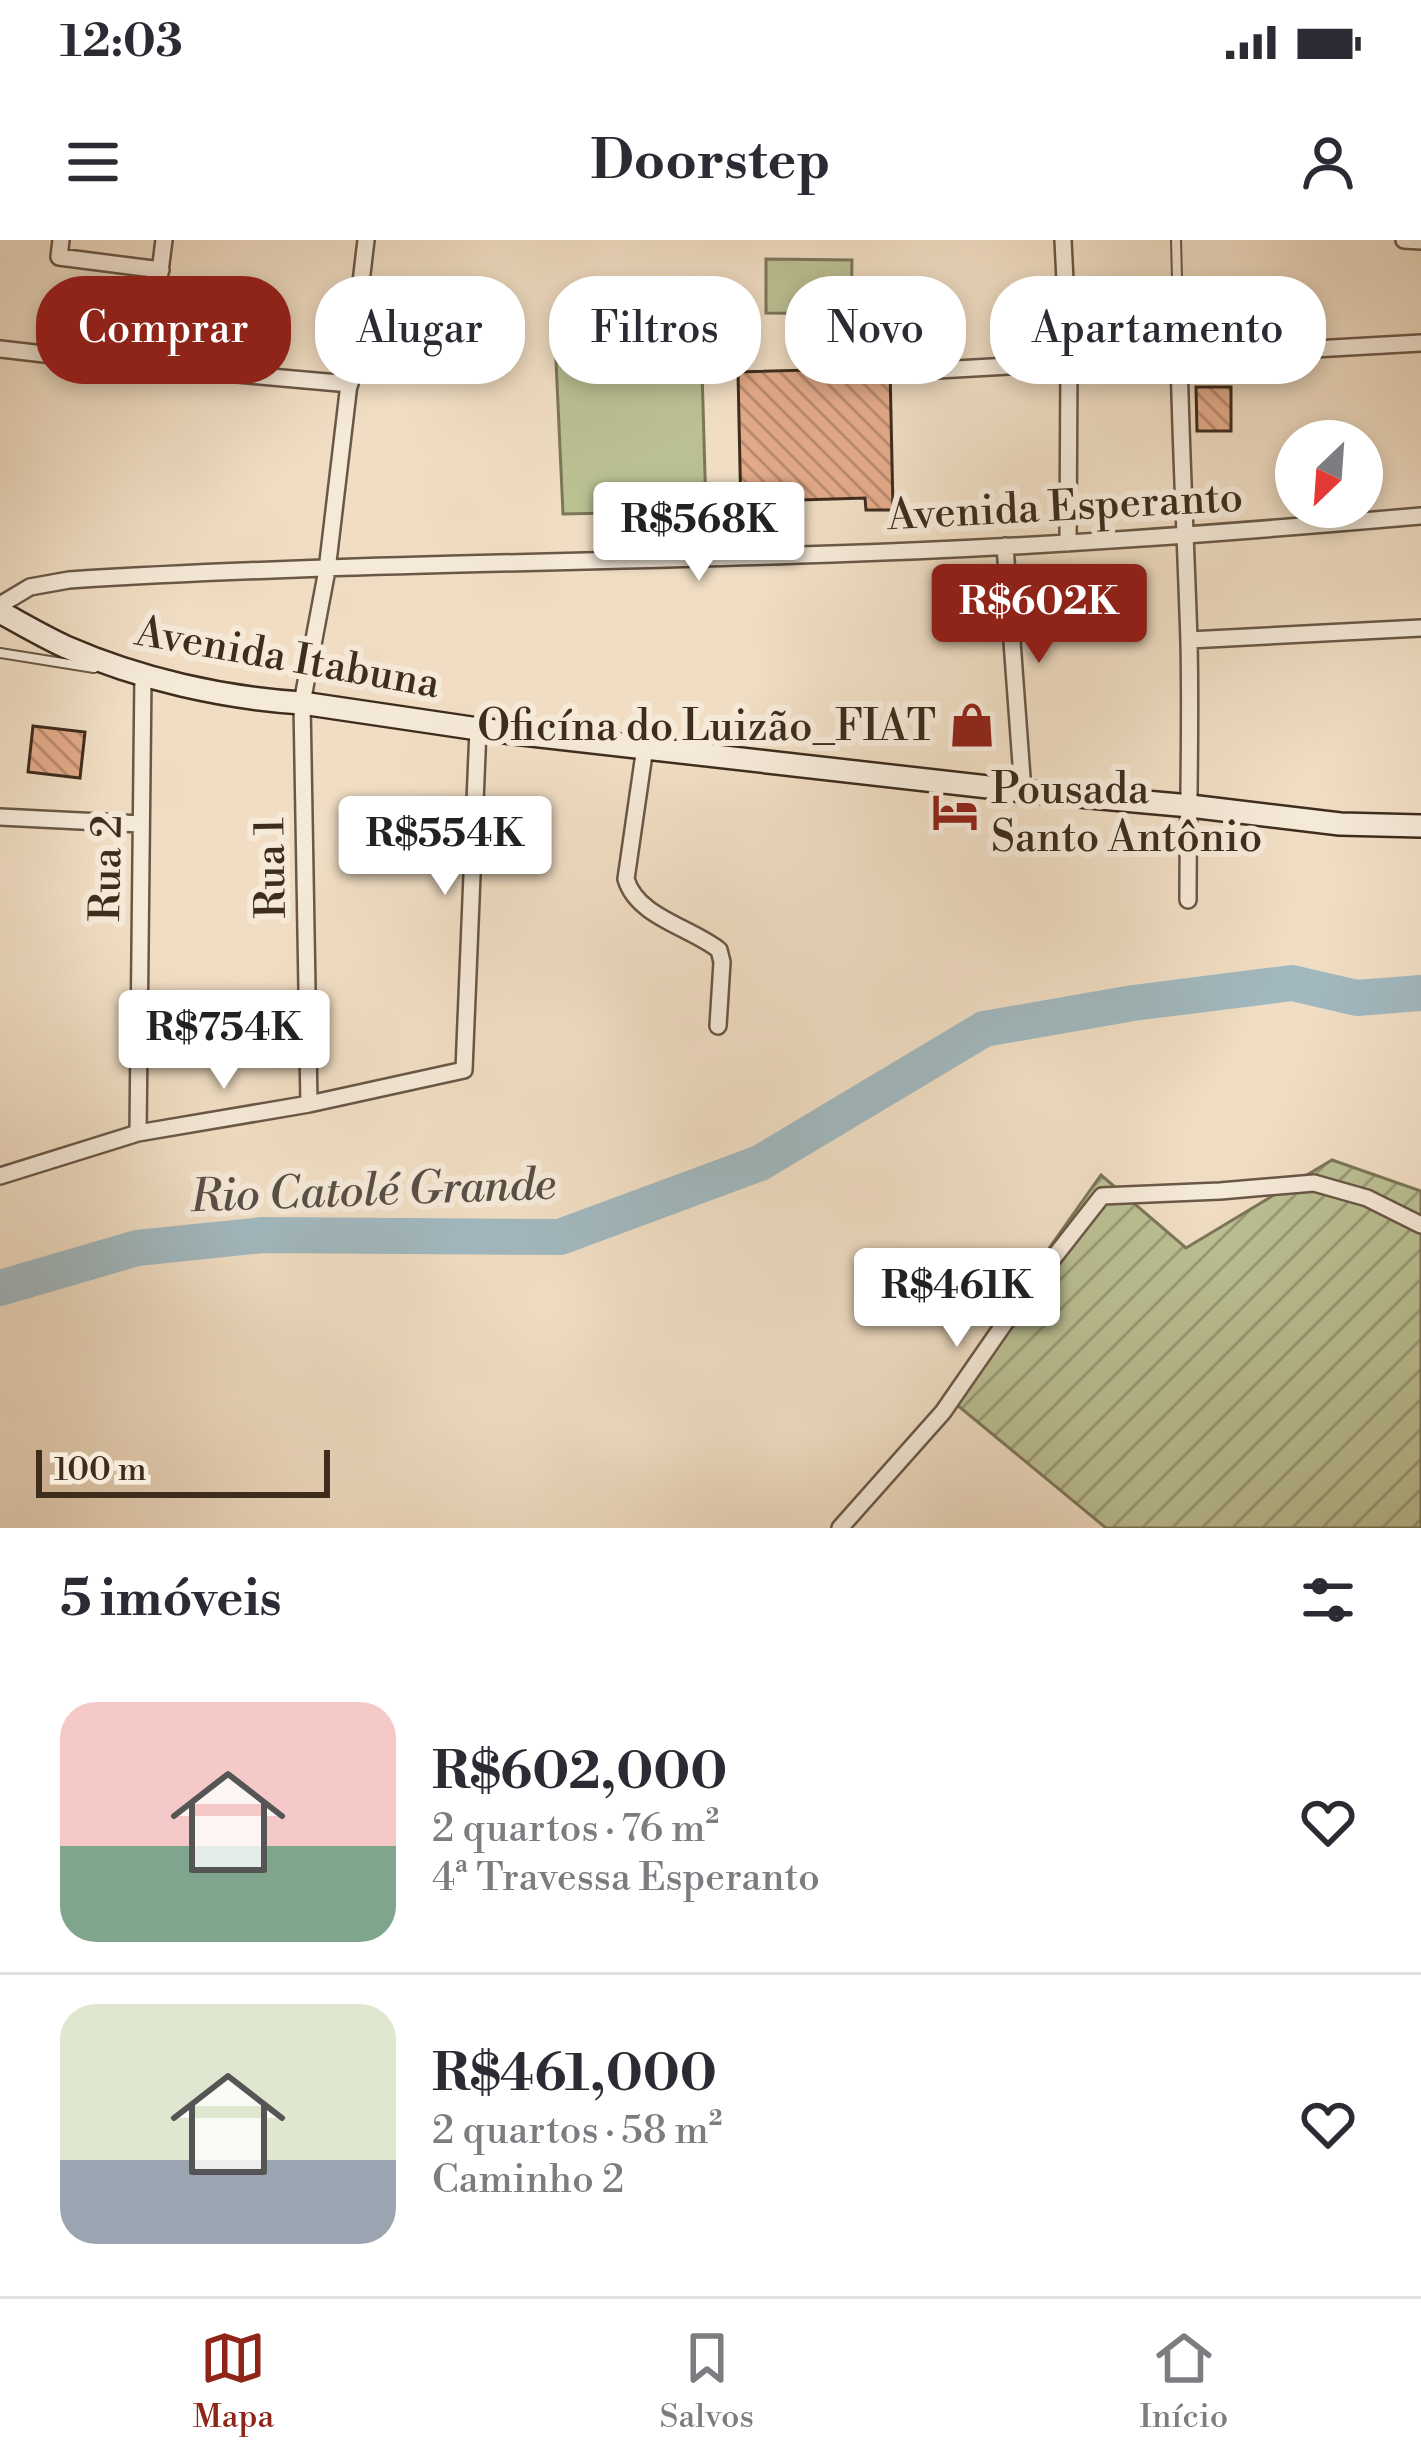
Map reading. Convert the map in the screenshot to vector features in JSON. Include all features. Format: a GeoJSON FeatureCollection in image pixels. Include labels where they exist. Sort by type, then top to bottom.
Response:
{"type":"FeatureCollection","features":[{"type":"Feature","properties":{"kind":"main road","name":"Avenida Itabuna"},"geometry":{"type":"LineString","coordinates":[[0,609],[65,647],[143,675],[251,697],[478,729],[1023,791],[1340,824],[1421,826]]}},
{"type":"Feature","properties":{"kind":"street"},"geometry":{"type":"LineString","coordinates":[[61,240],[59,257],[161,270]]}},
{"type":"Feature","properties":{"kind":"street"},"geometry":{"type":"LineString","coordinates":[[160,276],[164,240]]}},
{"type":"Feature","properties":{"kind":"street","name":"Rua 1"},"geometry":{"type":"LineString","coordinates":[[363,276],[367,240]]}},
{"type":"Feature","properties":{"kind":"street"},"geometry":{"type":"LineString","coordinates":[[1063,240],[1065,276]]}},
{"type":"Feature","properties":{"kind":"street"},"geometry":{"type":"LineString","coordinates":[[1404,240],[1421,241]]}},
{"type":"Feature","properties":{"kind":"street"},"geometry":{"type":"LineString","coordinates":[[1326,348],[1421,343]]}},
{"type":"Feature","properties":{"kind":"street"},"geometry":{"type":"LineString","coordinates":[[0,349],[36,353]]}},
{"type":"Feature","properties":{"kind":"street","name":"Rua 1"},"geometry":{"type":"LineString","coordinates":[[309,1104],[302,703],[327,570],[350,384]]}},
{"type":"Feature","properties":{"kind":"street"},"geometry":{"type":"LineString","coordinates":[[1068,543],[1069,384]]}},
{"type":"Feature","properties":{"kind":"street"},"geometry":{"type":"LineString","coordinates":[[1180,384],[1189,640],[1187,900]]}},
{"type":"Feature","properties":{"kind":"street","name":"Avenida Esperanto"},"geometry":{"type":"LineString","coordinates":[[0,609],[30,587],[69,580],[439,563],[838,554],[1183,537],[1421,516]]}},
{"type":"Feature","properties":{"kind":"street"},"geometry":{"type":"LineString","coordinates":[[1005,546],[1023,791]]}},
{"type":"Feature","properties":{"kind":"street"},"geometry":{"type":"LineString","coordinates":[[1189,640],[1421,628]]}},
{"type":"Feature","properties":{"kind":"street","name":"Rua 2"},"geometry":{"type":"LineString","coordinates":[[138,1133],[143,675]]}},
{"type":"Feature","properties":{"kind":"street"},"geometry":{"type":"LineString","coordinates":[[0,1176],[138,1133],[309,1104],[464,1070],[478,729]]}},
{"type":"Feature","properties":{"kind":"street"},"geometry":{"type":"LineString","coordinates":[[645,747],[626,879],[630,893],[641,904],[718,950],[722,962],[718,1026]]}},
{"type":"Feature","properties":{"kind":"street"},"geometry":{"type":"LineString","coordinates":[[0,817],[141,824]]}},
{"type":"Feature","properties":{"kind":"street"},"geometry":{"type":"LineString","coordinates":[[840,1528],[943,1412],[1022,1298],[1102,1196],[1314,1183],[1366,1198],[1421,1226]]}},
{"type":"Feature","properties":{"kind":"lane"},"geometry":{"type":"LineString","coordinates":[[1176,240],[1177,276]]}},
{"type":"Feature","properties":{"kind":"lane"},"geometry":{"type":"LineString","coordinates":[[0,653],[143,675]]}},
{"type":"Feature","properties":{"kind":"green space"},"geometry":{"type":"Polygon","coordinates":[[[766,259],[852,260],[852,276],[785,276],[785,313],[766,313],[766,259]]]}},
{"type":"Feature","properties":{"kind":"green space"},"geometry":{"type":"Polygon","coordinates":[[[557,384],[702,384],[706,511],[563,514],[557,384]]]}},
{"type":"Feature","properties":{"kind":"green space"},"geometry":{"type":"Polygon","coordinates":[[[1332,1160],[1421,1191],[1421,1528],[1106,1528],[945,1395],[1101,1175],[1186,1248],[1332,1160]]]}},
{"type":"Feature","properties":{"kind":"building"},"geometry":{"type":"Polygon","coordinates":[[[761,371],[785,371],[785,384],[890,384],[893,510],[866,510],[865,498],[768,501],[768,514],[741,514],[738,384],[761,384],[761,371]]]}},
{"type":"Feature","properties":{"kind":"building"},"geometry":{"type":"Polygon","coordinates":[[[1196,387],[1231,387],[1231,431],[1197,431],[1196,387]]]}},
{"type":"Feature","properties":{"kind":"building"},"geometry":{"type":"Polygon","coordinates":[[[33,726],[85,732],[80,778],[28,772],[33,726]]]}},
{"type":"Feature","properties":{"kind":"waterway","name":"Rio Catolé Grande"},"geometry":{"type":"LineString","coordinates":[[0,1288],[137,1248],[263,1235],[560,1237],[760,1163],[984,1029],[1133,1003],[1292,983],[1357,998],[1421,993]]}},
{"type":"Feature","properties":{"kind":"place","name":"Oficína do Luizão_FIAT"},"geometry":{"type":"Point","coordinates":[972,725]}},
{"type":"Feature","properties":{"kind":"place","name":"Pousada Santo Antônio"},"geometry":{"type":"Point","coordinates":[955,812]}}]}
